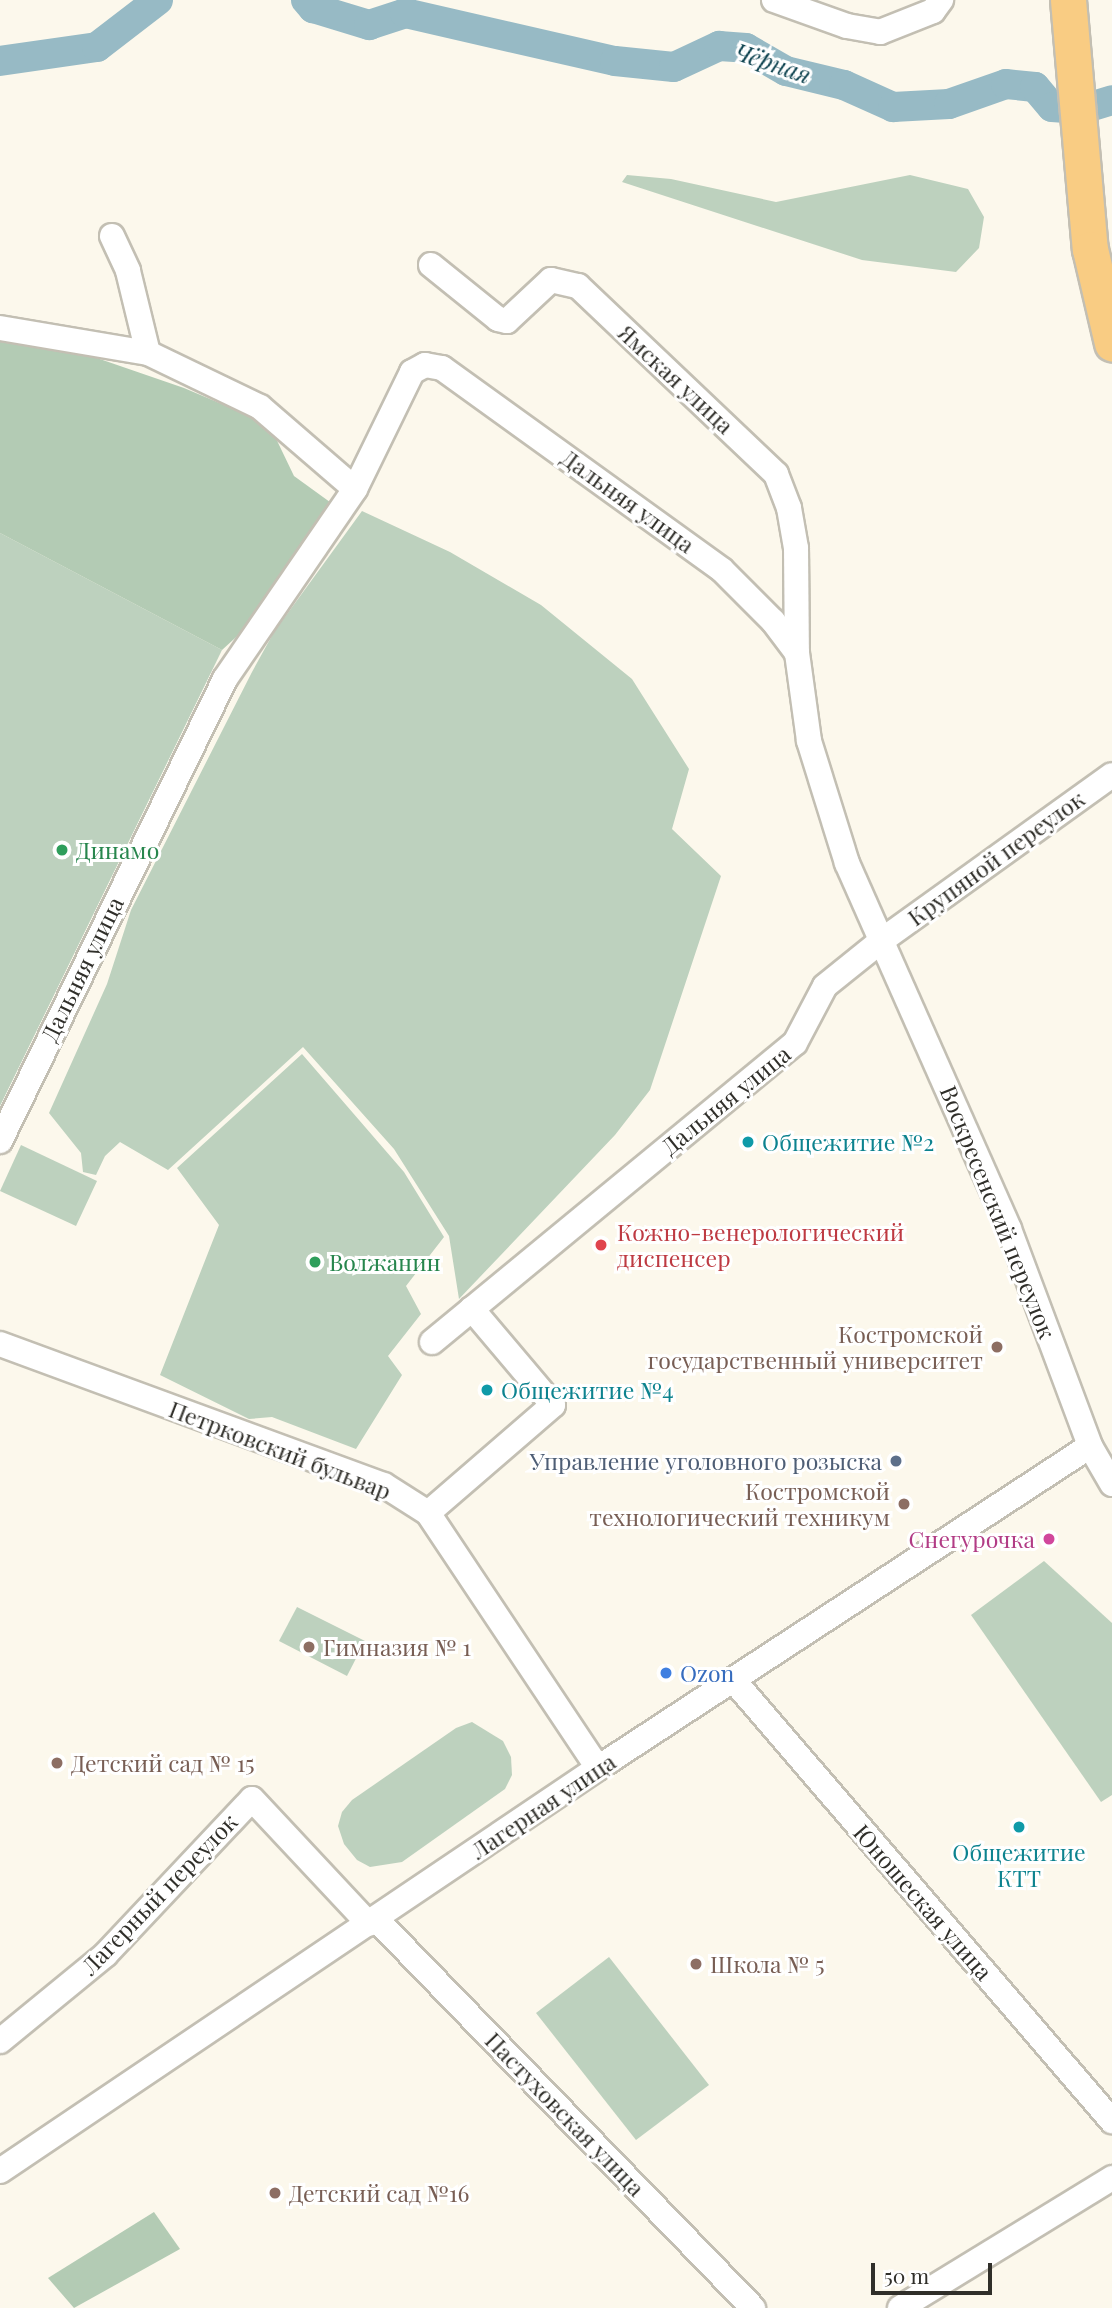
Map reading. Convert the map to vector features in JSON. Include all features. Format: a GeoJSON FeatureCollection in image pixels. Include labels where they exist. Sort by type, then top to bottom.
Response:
{"type":"FeatureCollection","features":[{"type":"Feature","properties":{"kind":"highway"},"geometry":{"type":"LineString","coordinates":[[1069,0],[1090,249],[1112,343]]}},
{"type":"Feature","properties":{"kind":"street"},"geometry":{"type":"LineString","coordinates":[[774,0],[847,26],[880,32],[933,11],[941,0]]}},
{"type":"Feature","properties":{"kind":"street"},"geometry":{"type":"LineString","coordinates":[[112,236],[128,271],[148,353]]}},
{"type":"Feature","properties":{"kind":"street","name":"Ямская улица"},"geometry":{"type":"LineString","coordinates":[[431,265],[498,319],[507,321],[551,280],[578,286],[776,474],[789,508],[796,548],[797,653]]}},
{"type":"Feature","properties":{"kind":"street"},"geometry":{"type":"LineString","coordinates":[[0,328],[148,353],[260,407],[355,489]]}},
{"type":"Feature","properties":{"kind":"street","name":"Дальняя улица"},"geometry":{"type":"LineString","coordinates":[[0,1141],[225,679],[355,489],[412,372],[425,365],[442,368],[722,570],[773,621],[797,653],[809,741],[847,863],[881,941],[825,986],[796,1043],[432,1342]]}},
{"type":"Feature","properties":{"kind":"street","name":"Крупяной переулок"},"geometry":{"type":"LineString","coordinates":[[881,941],[1112,775]]}},
{"type":"Feature","properties":{"kind":"street","name":"Воскресенский переулок"},"geometry":{"type":"LineString","coordinates":[[881,941],[1009,1229],[1090,1446],[1112,1484]]}},
{"type":"Feature","properties":{"kind":"street"},"geometry":{"type":"LineString","coordinates":[[428,1513],[553,1405],[472,1309]]}},
{"type":"Feature","properties":{"kind":"street","name":"Петрковский бульвар"},"geometry":{"type":"LineString","coordinates":[[0,1344],[384,1485],[428,1513],[597,1769]]}},
{"type":"Feature","properties":{"kind":"street","name":"Лагерная улица"},"geometry":{"type":"LineString","coordinates":[[0,2171],[597,1769],[735,1682],[1090,1446]]}},
{"type":"Feature","properties":{"kind":"street","name":"Юношеская улица"},"geometry":{"type":"LineString","coordinates":[[735,1682],[1112,2121]]}},
{"type":"Feature","properties":{"kind":"street","name":"Пастуховская улица"},"geometry":{"type":"LineString","coordinates":[[252,1799],[753,2308]]}},
{"type":"Feature","properties":{"kind":"street","name":"Лагерный переулок"},"geometry":{"type":"LineString","coordinates":[[0,2041],[105,1955],[252,1799]]}},
{"type":"Feature","properties":{"kind":"street"},"geometry":{"type":"LineString","coordinates":[[900,2308],[1112,2178]]}},
{"type":"Feature","properties":{"kind":"green space"},"geometry":{"type":"Polygon","coordinates":[[[627,175],[671,179],[776,202],[910,175],[968,189],[984,217],[979,248],[956,272],[862,260],[622,182],[627,175]]]}},
{"type":"Feature","properties":{"kind":"green space"},"geometry":{"type":"Polygon","coordinates":[[[0,338],[62,346],[184,388],[269,424],[294,476],[334,505],[256,619],[222,650],[0,533],[0,338]]]}},
{"type":"Feature","properties":{"kind":"green space"},"geometry":{"type":"Polygon","coordinates":[[[362,511],[450,552],[541,605],[632,679],[689,769],[672,829],[721,876],[650,1090],[615,1135],[459,1299],[449,1236],[394,1149],[303,1047],[168,1170],[120,1142],[105,1156],[96,1175],[83,1172],[81,1153],[49,1113],[107,984],[131,910],[252,672],[274,632],[362,511]]]}},
{"type":"Feature","properties":{"kind":"green space","name":"Динамо"},"geometry":{"type":"Polygon","coordinates":[[[0,533],[222,650],[0,1106],[0,533]]]}},
{"type":"Feature","properties":{"kind":"green space","name":"Волжанин"},"geometry":{"type":"Polygon","coordinates":[[[302,1054],[404,1172],[444,1237],[406,1286],[421,1314],[388,1356],[402,1375],[356,1449],[272,1417],[249,1419],[160,1375],[219,1225],[177,1168],[302,1054]]]}},
{"type":"Feature","properties":{"kind":"green space"},"geometry":{"type":"Polygon","coordinates":[[[21,1145],[97,1181],[76,1226],[0,1191],[21,1145]]]}},
{"type":"Feature","properties":{"kind":"green space"},"geometry":{"type":"Polygon","coordinates":[[[1044,1561],[1112,1623],[1112,1795],[1101,1802],[971,1615],[1044,1561]]]}},
{"type":"Feature","properties":{"kind":"green space"},"geometry":{"type":"Polygon","coordinates":[[[297,1607],[365,1641],[347,1676],[279,1641],[297,1607]]]}},
{"type":"Feature","properties":{"kind":"green space"},"geometry":{"type":"Polygon","coordinates":[[[472,1722],[503,1741],[511,1757],[512,1775],[505,1789],[402,1862],[370,1867],[357,1860],[344,1844],[338,1826],[342,1812],[352,1800],[456,1728],[472,1722]]]}},
{"type":"Feature","properties":{"kind":"green space"},"geometry":{"type":"Polygon","coordinates":[[[609,1957],[709,2085],[636,2140],[536,2013],[609,1957]]]}},
{"type":"Feature","properties":{"kind":"green space"},"geometry":{"type":"Polygon","coordinates":[[[154,2212],[180,2249],[74,2308],[48,2278],[154,2212]]]}},
{"type":"Feature","properties":{"kind":"waterway","name":"Чёрная"},"geometry":{"type":"LineString","coordinates":[[0,61],[97,47],[158,0]]}},
{"type":"Feature","properties":{"kind":"waterway","name":"Чёрная"},"geometry":{"type":"LineString","coordinates":[[306,0],[313,8],[369,25],[405,13],[615,61],[674,67],[719,46],[746,48],[786,71],[844,85],[893,107],[949,104],[1006,84],[1035,87],[1052,107],[1083,109],[1112,100]]}},
{"type":"Feature","properties":{"kind":"place","name":"Динамо"},"geometry":{"type":"Point","coordinates":[62,850]}},
{"type":"Feature","properties":{"kind":"place","name":"Общежитие №2"},"geometry":{"type":"Point","coordinates":[748,1142]}},
{"type":"Feature","properties":{"kind":"place","name":"Кожно-венерологический диспенсер"},"geometry":{"type":"Point","coordinates":[601,1245]}},
{"type":"Feature","properties":{"kind":"place","name":"Волжанин"},"geometry":{"type":"Point","coordinates":[315,1262]}},
{"type":"Feature","properties":{"kind":"place","name":"Костромской государственный университет"},"geometry":{"type":"Point","coordinates":[997,1347]}},
{"type":"Feature","properties":{"kind":"place","name":"Общежитие №4"},"geometry":{"type":"Point","coordinates":[487,1390]}},
{"type":"Feature","properties":{"kind":"place","name":"Управление уголовного розыска"},"geometry":{"type":"Point","coordinates":[896,1461]}},
{"type":"Feature","properties":{"kind":"place","name":"Костромской технологический техникум"},"geometry":{"type":"Point","coordinates":[904,1504]}},
{"type":"Feature","properties":{"kind":"place","name":"Снегурочка"},"geometry":{"type":"Point","coordinates":[1049,1539]}},
{"type":"Feature","properties":{"kind":"place","name":"Гимназия № 1"},"geometry":{"type":"Point","coordinates":[309,1647]}},
{"type":"Feature","properties":{"kind":"place","name":"Ozon"},"geometry":{"type":"Point","coordinates":[666,1673]}},
{"type":"Feature","properties":{"kind":"place","name":"Детский сад № 15"},"geometry":{"type":"Point","coordinates":[57,1763]}},
{"type":"Feature","properties":{"kind":"place","name":"Общежитие КТТ"},"geometry":{"type":"Point","coordinates":[1019,1827]}},
{"type":"Feature","properties":{"kind":"place","name":"Школа № 5"},"geometry":{"type":"Point","coordinates":[696,1964]}},
{"type":"Feature","properties":{"kind":"place","name":"Детский сад №16"},"geometry":{"type":"Point","coordinates":[275,2193]}}]}
